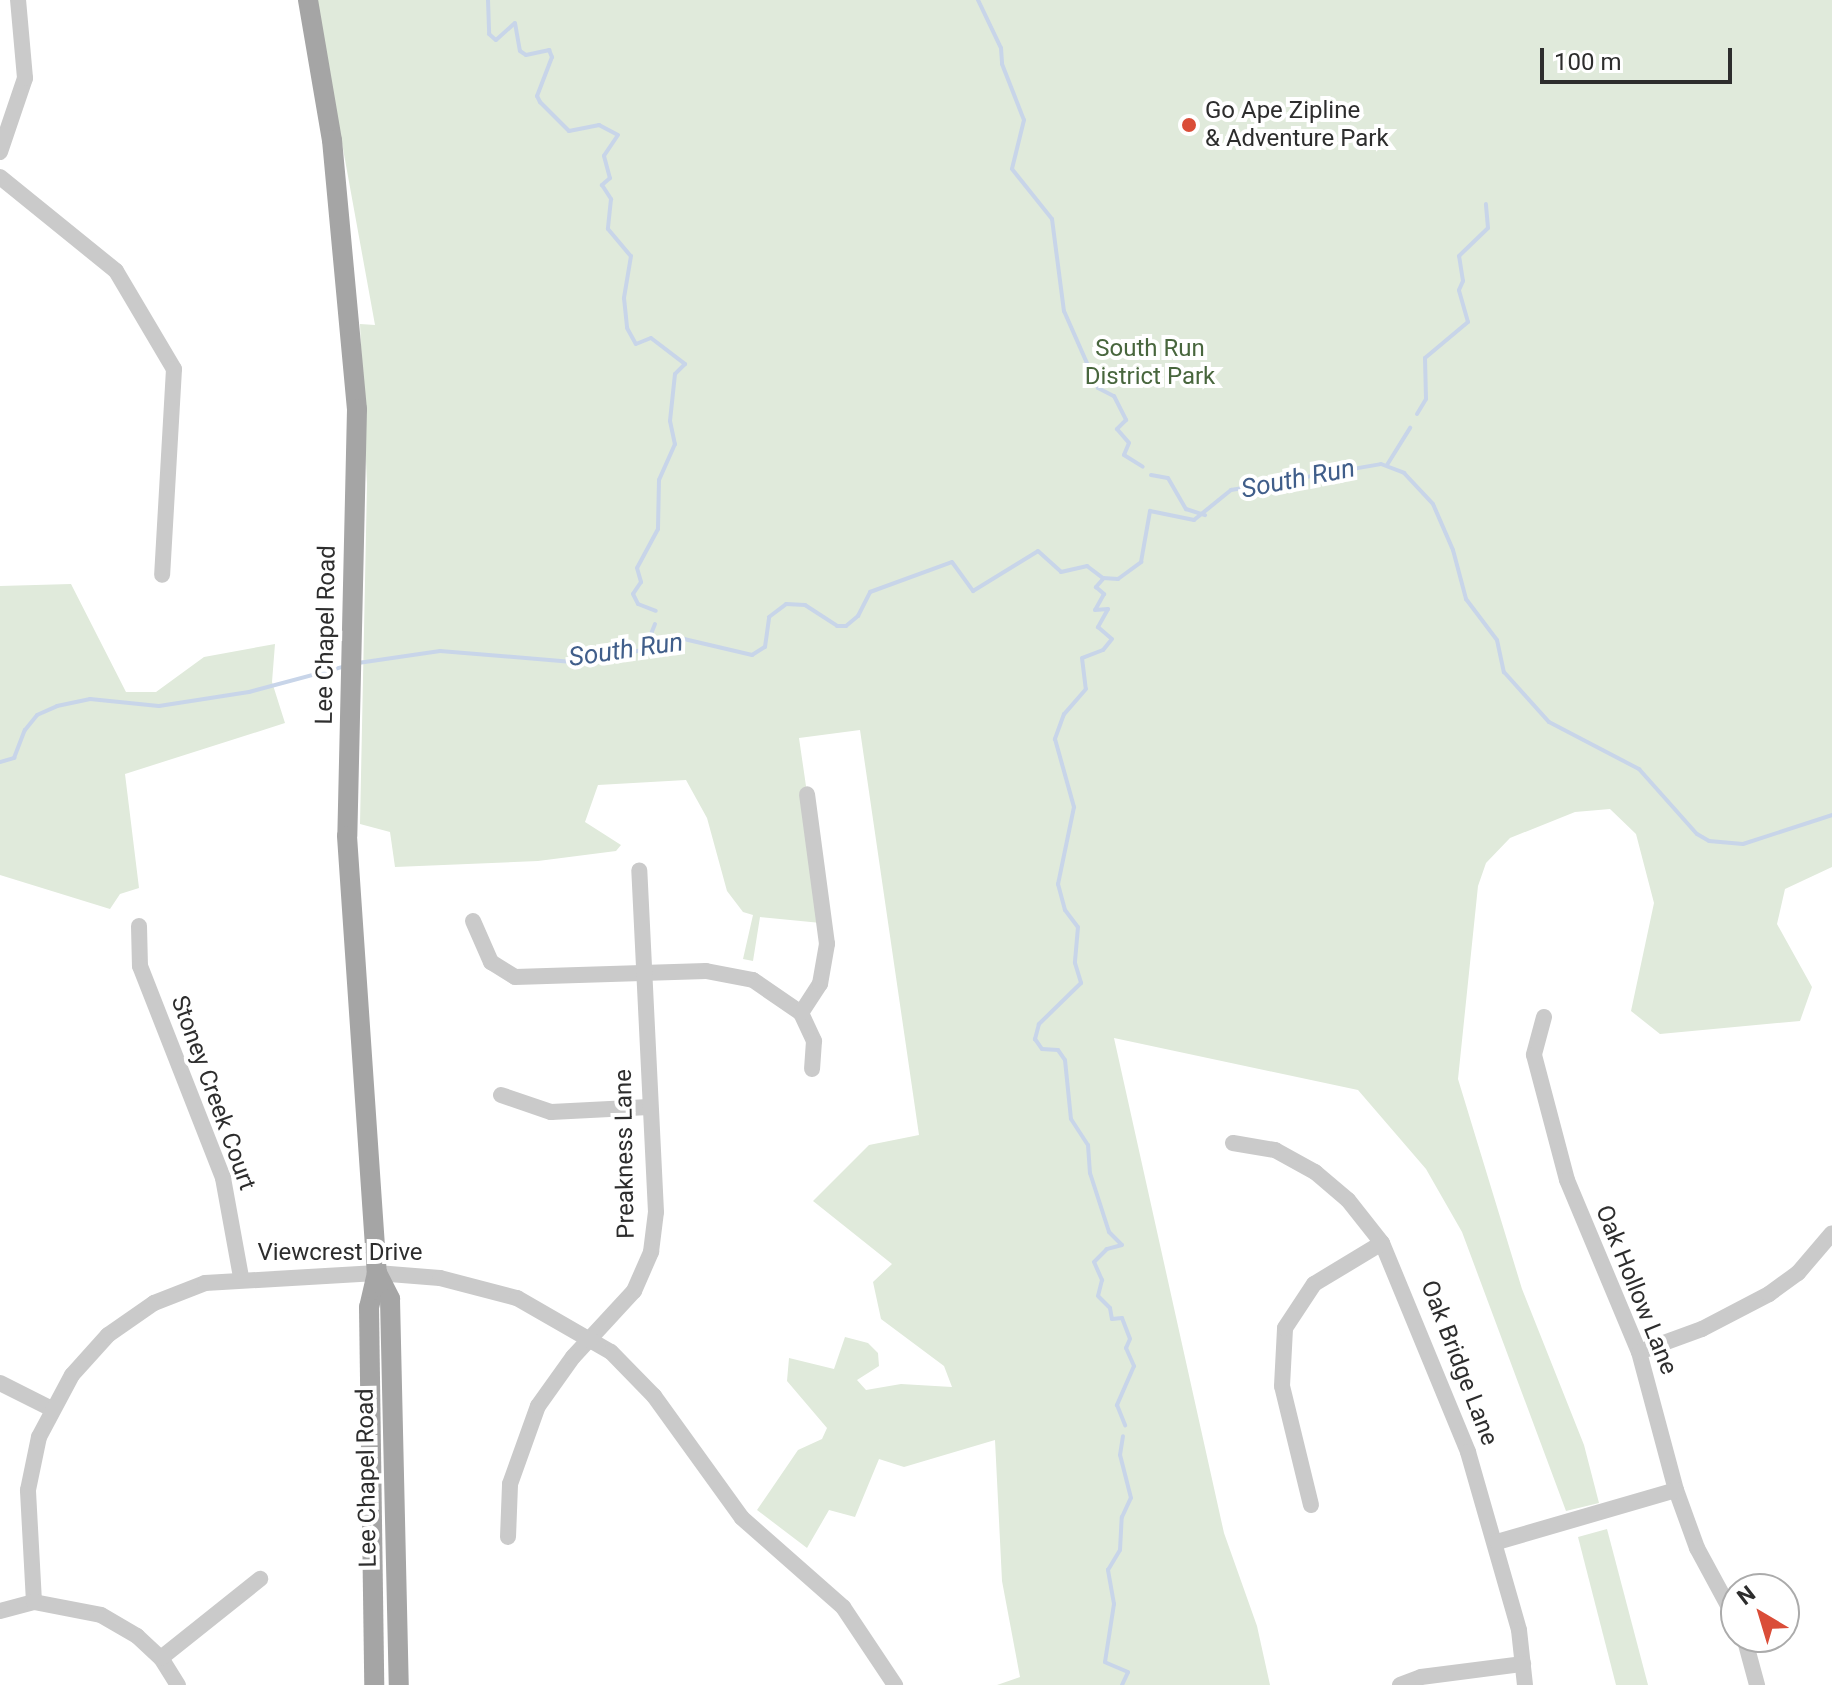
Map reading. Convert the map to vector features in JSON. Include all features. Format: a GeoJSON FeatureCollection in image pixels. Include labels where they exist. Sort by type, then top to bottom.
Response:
{"type":"FeatureCollection","features":[{"type":"Feature","properties":{"kind":"main road","name":"Lee Chapel Road"},"geometry":{"type":"LineString","coordinates":[[308,0],[332,140],[357,409],[349,887],[377,1273],[369,1307],[374,1685]]}},
{"type":"Feature","properties":{"kind":"main road","name":"Lee Chapel Road"},"geometry":{"type":"LineString","coordinates":[[377,1273],[390,1299],[399,1685]]}},
{"type":"Feature","properties":{"kind":"street"},"geometry":{"type":"LineString","coordinates":[[0,152],[18,111],[25,78],[26,44],[18,0]]}},
{"type":"Feature","properties":{"kind":"street"},"geometry":{"type":"LineString","coordinates":[[0,177],[116,271],[174,369],[162,575]]}},
{"type":"Feature","properties":{"kind":"street"},"geometry":{"type":"LineString","coordinates":[[801,1013],[820,984],[827,944],[807,794]]}},
{"type":"Feature","properties":{"kind":"street","name":"Preakness Lane"},"geometry":{"type":"LineString","coordinates":[[508,1537],[510,1484],[526,1429],[552,1383],[634,1291],[651,1252],[656,1212],[639,870]]}},
{"type":"Feature","properties":{"kind":"street"},"geometry":{"type":"LineString","coordinates":[[473,921],[503,974],[644,972],[735,975],[763,985],[801,1013],[814,1041],[812,1069]]}},
{"type":"Feature","properties":{"kind":"street","name":"Stoney Creek Court"},"geometry":{"type":"LineString","coordinates":[[139,926],[140,966],[223,1178],[241,1277]]}},
{"type":"Feature","properties":{"kind":"street","name":"Oak Hollow Lane"},"geometry":{"type":"LineString","coordinates":[[1544,1017],[1534,1055],[1552,1131],[1584,1224],[1639,1352],[1676,1490],[1697,1548],[1720,1590]]}},
{"type":"Feature","properties":{"kind":"street"},"geometry":{"type":"LineString","coordinates":[[501,1095],[551,1112],[649,1107]]}},
{"type":"Feature","properties":{"kind":"street","name":"Oak Bridge Lane"},"geometry":{"type":"LineString","coordinates":[[1233,1143],[1275,1150],[1315,1172],[1348,1200],[1382,1243],[1468,1452],[1497,1542],[1525,1685]]}},
{"type":"Feature","properties":{"kind":"street"},"geometry":{"type":"LineString","coordinates":[[1639,1352],[1723,1319],[1769,1294],[1798,1273],[1832,1233]]}},
{"type":"Feature","properties":{"kind":"street"},"geometry":{"type":"LineString","coordinates":[[1311,1505],[1282,1386],[1285,1328],[1314,1284],[1382,1243]]}},
{"type":"Feature","properties":{"kind":"street","name":"Viewcrest Drive"},"geometry":{"type":"LineString","coordinates":[[34,1602],[28,1490],[50,1408],[86,1358],[129,1318],[180,1291],[241,1277],[377,1273],[491,1289],[544,1310],[592,1337],[654,1396],[742,1518],[843,1607],[895,1685]]}},
{"type":"Feature","properties":{"kind":"street"},"geometry":{"type":"LineString","coordinates":[[0,1383],[50,1408]]}},
{"type":"Feature","properties":{"kind":"street"},"geometry":{"type":"LineString","coordinates":[[1497,1542],[1676,1490]]}},
{"type":"Feature","properties":{"kind":"street"},"geometry":{"type":"LineString","coordinates":[[161,1658],[260,1579]]}},
{"type":"Feature","properties":{"kind":"street"},"geometry":{"type":"LineString","coordinates":[[0,1611],[34,1602],[101,1615],[137,1636],[161,1658],[178,1685]]}},
{"type":"Feature","properties":{"kind":"street"},"geometry":{"type":"LineString","coordinates":[[1748,1653],[1757,1685]]}},
{"type":"Feature","properties":{"kind":"street"},"geometry":{"type":"LineString","coordinates":[[1400,1685],[1421,1677],[1523,1664]]}},
{"type":"Feature","properties":{"kind":"green space","name":"South Run District Park"},"geometry":{"type":"Polygon","coordinates":[[[316,0],[1832,0],[1832,867],[1785,889],[1777,924],[1812,987],[1800,1021],[1660,1034],[1631,1011],[1654,903],[1636,834],[1610,809],[1575,812],[1510,838],[1486,863],[1478,886],[1458,1079],[1522,1289],[1584,1445],[1599,1503],[1566,1511],[1462,1232],[1426,1169],[1358,1090],[1114,1038],[1224,1533],[1257,1626],[1270,1685],[997,1685],[1020,1677],[1002,1581],[995,1440],[904,1467],[879,1459],[855,1517],[829,1510],[807,1548],[757,1510],[798,1450],[822,1439],[827,1428],[787,1381],[789,1358],[834,1369],[845,1337],[868,1343],[878,1353],[879,1366],[857,1380],[866,1390],[901,1384],[952,1387],[944,1366],[881,1319],[873,1282],[892,1264],[813,1201],[869,1145],[919,1135],[860,730],[799,738],[828,937],[819,976],[821,923],[760,917],[753,961],[743,959],[753,915],[743,912],[727,891],[707,818],[686,780],[598,785],[585,822],[621,845],[616,851],[538,861],[395,867],[390,832],[360,824],[367,484],[360,324],[375,325],[316,0]]]}},
{"type":"Feature","properties":{"kind":"green space"},"geometry":{"type":"Polygon","coordinates":[[[71,584],[126,692],[156,692],[204,657],[275,644],[272,682],[285,723],[125,774],[139,888],[120,894],[110,909],[0,875],[0,586],[71,584]]]}},
{"type":"Feature","properties":{"kind":"green space"},"geometry":{"type":"Polygon","coordinates":[[[1607,1529],[1648,1685],[1616,1685],[1578,1537],[1607,1529]]]}},
{"type":"Feature","properties":{"kind":"waterway"},"geometry":{"type":"LineString","coordinates":[[488,0],[489,34],[496,40],[515,23],[520,51],[526,55],[549,50],[552,57],[537,96],[540,102],[569,131],[599,125],[618,135],[604,156],[610,178],[602,185],[611,199],[608,229],[631,256],[624,298],[627,328],[636,344],[651,338],[685,364],[675,374],[670,421],[675,444],[659,480],[658,529],[637,568],[641,582],[633,594],[638,604],[656,611]]}},
{"type":"Feature","properties":{"kind":"waterway"},"geometry":{"type":"LineString","coordinates":[[978,0],[1001,48],[1002,64],[1024,120],[1012,169],[1052,219],[1064,311],[1098,388],[1114,396],[1126,420],[1117,429],[1129,443],[1124,455],[1143,467]]}},
{"type":"Feature","properties":{"kind":"waterway"},"geometry":{"type":"LineString","coordinates":[[1417,414],[1426,399],[1425,358],[1468,322],[1459,290],[1463,281],[1459,256],[1488,228],[1486,204]]}},
{"type":"Feature","properties":{"kind":"waterway"},"geometry":{"type":"LineString","coordinates":[[1387,465],[1410,428]]}},
{"type":"Feature","properties":{"kind":"waterway","name":"South Run"},"geometry":{"type":"LineString","coordinates":[[358,663],[440,651],[573,662],[606,659],[684,639],[752,655],[765,647],[769,617],[786,604],[805,605],[837,626],[846,626],[858,616],[870,592],[952,562],[973,591],[1038,551],[1061,572],[1087,566],[1103,578],[1118,579],[1141,562],[1150,511],[1194,520],[1231,490],[1381,464],[1404,473],[1433,504],[1453,550],[1466,599],[1497,640],[1504,672],[1549,722],[1639,769],[1697,834],[1709,841],[1743,844],[1832,815]]}},
{"type":"Feature","properties":{"kind":"waterway"},"geometry":{"type":"LineString","coordinates":[[1151,475],[1168,478],[1186,509],[1205,515]]}},
{"type":"Feature","properties":{"kind":"waterway"},"geometry":{"type":"LineString","coordinates":[[1103,579],[1096,587],[1104,594],[1095,610],[1108,609],[1098,627],[1112,639],[1103,650],[1082,658],[1086,689],[1064,714],[1055,739],[1074,807],[1058,884],[1065,910],[1078,927],[1075,963],[1081,983],[1039,1024],[1035,1039],[1042,1049],[1058,1050],[1065,1060],[1071,1119],[1088,1145],[1090,1173],[1109,1232],[1122,1245],[1107,1249],[1094,1262],[1102,1280],[1098,1296],[1110,1308],[1112,1319],[1122,1318],[1130,1339],[1126,1348],[1134,1366],[1117,1405],[1125,1425]]}},
{"type":"Feature","properties":{"kind":"waterway"},"geometry":{"type":"LineString","coordinates":[[655,624],[651,634],[655,642]]}},
{"type":"Feature","properties":{"kind":"waterway","name":"South Run"},"geometry":{"type":"LineString","coordinates":[[0,762],[14,758],[25,730],[37,715],[57,706],[90,699],[159,706],[249,692],[346,666]]}},
{"type":"Feature","properties":{"kind":"waterway"},"geometry":{"type":"LineString","coordinates":[[1122,1685],[1128,1672],[1105,1662],[1114,1604],[1108,1570],[1120,1550],[1122,1517],[1131,1498],[1120,1455],[1123,1436]]}},
{"type":"Feature","properties":{"kind":"place","name":"Go Ape Zipline & Adventure Park"},"geometry":{"type":"Point","coordinates":[1189,125]}}]}
